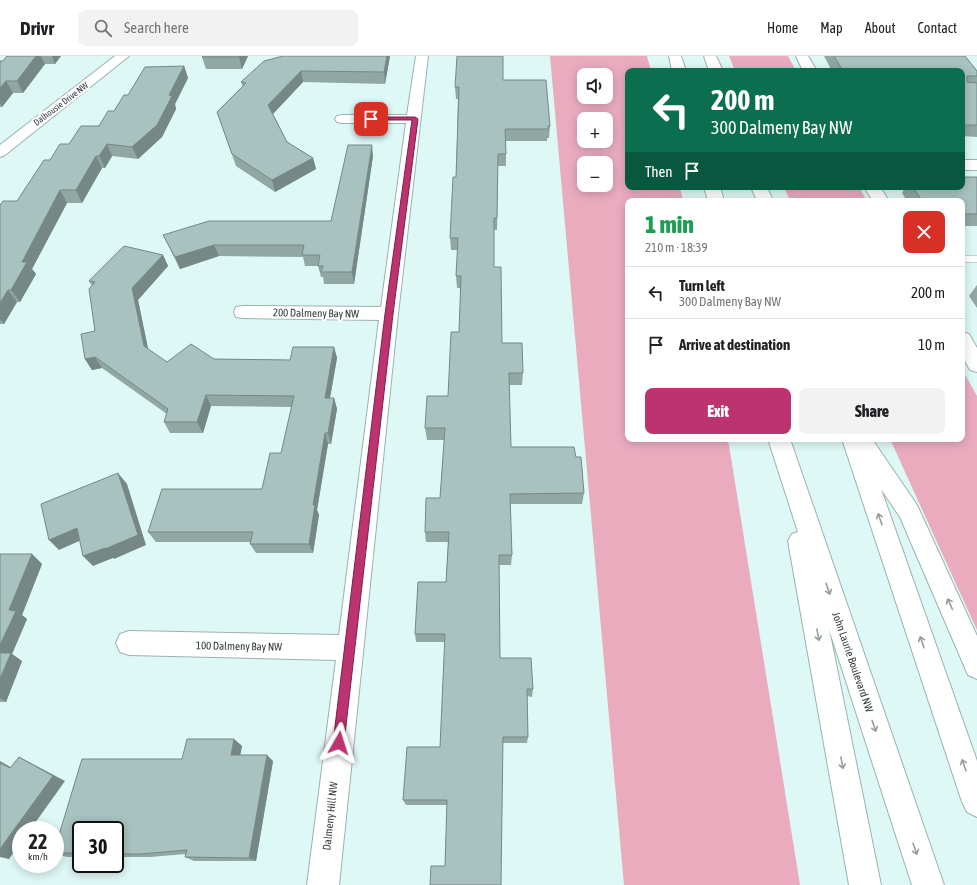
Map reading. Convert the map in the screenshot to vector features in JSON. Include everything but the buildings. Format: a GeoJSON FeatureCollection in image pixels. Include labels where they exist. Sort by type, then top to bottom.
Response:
{"type":"FeatureCollection","features":[{"type":"Feature","properties":{"kind":"street","name":"Dalhousie Drive NW"},"geometry":{"type":"LineString","coordinates":[[0,152],[123,56]]}},
{"type":"Feature","properties":{"kind":"street","name":"Dalmeny Hill NW"},"geometry":{"type":"LineString","coordinates":[[323,885],[349,648],[422,56]]}},
{"type":"Feature","properties":{"kind":"street"},"geometry":{"type":"LineString","coordinates":[[674,56],[678,68]]}},
{"type":"Feature","properties":{"kind":"street"},"geometry":{"type":"LineString","coordinates":[[710,56],[715,68]]}},
{"type":"Feature","properties":{"kind":"street"},"geometry":{"type":"LineString","coordinates":[[802,56],[808,68]]}},
{"type":"Feature","properties":{"kind":"street"},"geometry":{"type":"LineString","coordinates":[[342,119],[415,119]]}},
{"type":"Feature","properties":{"kind":"street"},"geometry":{"type":"LineString","coordinates":[[965,165],[977,165]]}},
{"type":"Feature","properties":{"kind":"street","name":"200 Dalmeny Bay NW"},"geometry":{"type":"LineString","coordinates":[[243,312],[389,314]]}},
{"type":"Feature","properties":{"kind":"street"},"geometry":{"type":"LineString","coordinates":[[965,344],[977,365]]}},
{"type":"Feature","properties":{"kind":"street"},"geometry":{"type":"LineString","coordinates":[[854,442],[977,802]]}},
{"type":"Feature","properties":{"kind":"street"},"geometry":{"type":"LineString","coordinates":[[862,442],[909,512],[977,666]]}},
{"type":"Feature","properties":{"kind":"street"},"geometry":{"type":"LineString","coordinates":[[782,449],[864,885]]}},
{"type":"Feature","properties":{"kind":"street","name":"John Laurie Boulevard NW"},"geometry":{"type":"LineString","coordinates":[[782,449],[928,885]]}},
{"type":"Feature","properties":{"kind":"street","name":"100 Dalmeny Bay NW"},"geometry":{"type":"LineString","coordinates":[[129,643],[349,648]]}},
{"type":"Feature","properties":{"kind":"lane"},"geometry":{"type":"LineString","coordinates":[[965,259],[977,259]]}},
{"type":"Feature","properties":{"kind":"shaded area"},"geometry":{"type":"Polygon","coordinates":[[[550,56],[647,56],[650,68],[625,68],[625,190],[681,190],[682,198],[625,198],[625,442],[728,442],[800,885],[624,885],[550,56]]]}},
{"type":"Feature","properties":{"kind":"shaded area"},"geometry":{"type":"Polygon","coordinates":[[[729,56],[788,56],[794,68],[734,68],[729,56]]]}},
{"type":"Feature","properties":{"kind":"shaded area"},"geometry":{"type":"Polygon","coordinates":[[[785,190],[861,190],[865,198],[789,198],[785,190]]]}},
{"type":"Feature","properties":{"kind":"shaded area"},"geometry":{"type":"Polygon","coordinates":[[[965,374],[977,396],[977,630],[891,442],[965,442],[965,374]]]}},
{"type":"Feature","properties":{"kind":"route"},"geometry":{"type":"LineString","coordinates":[[339,743],[389,314],[415,119],[371,119]]}}]}
